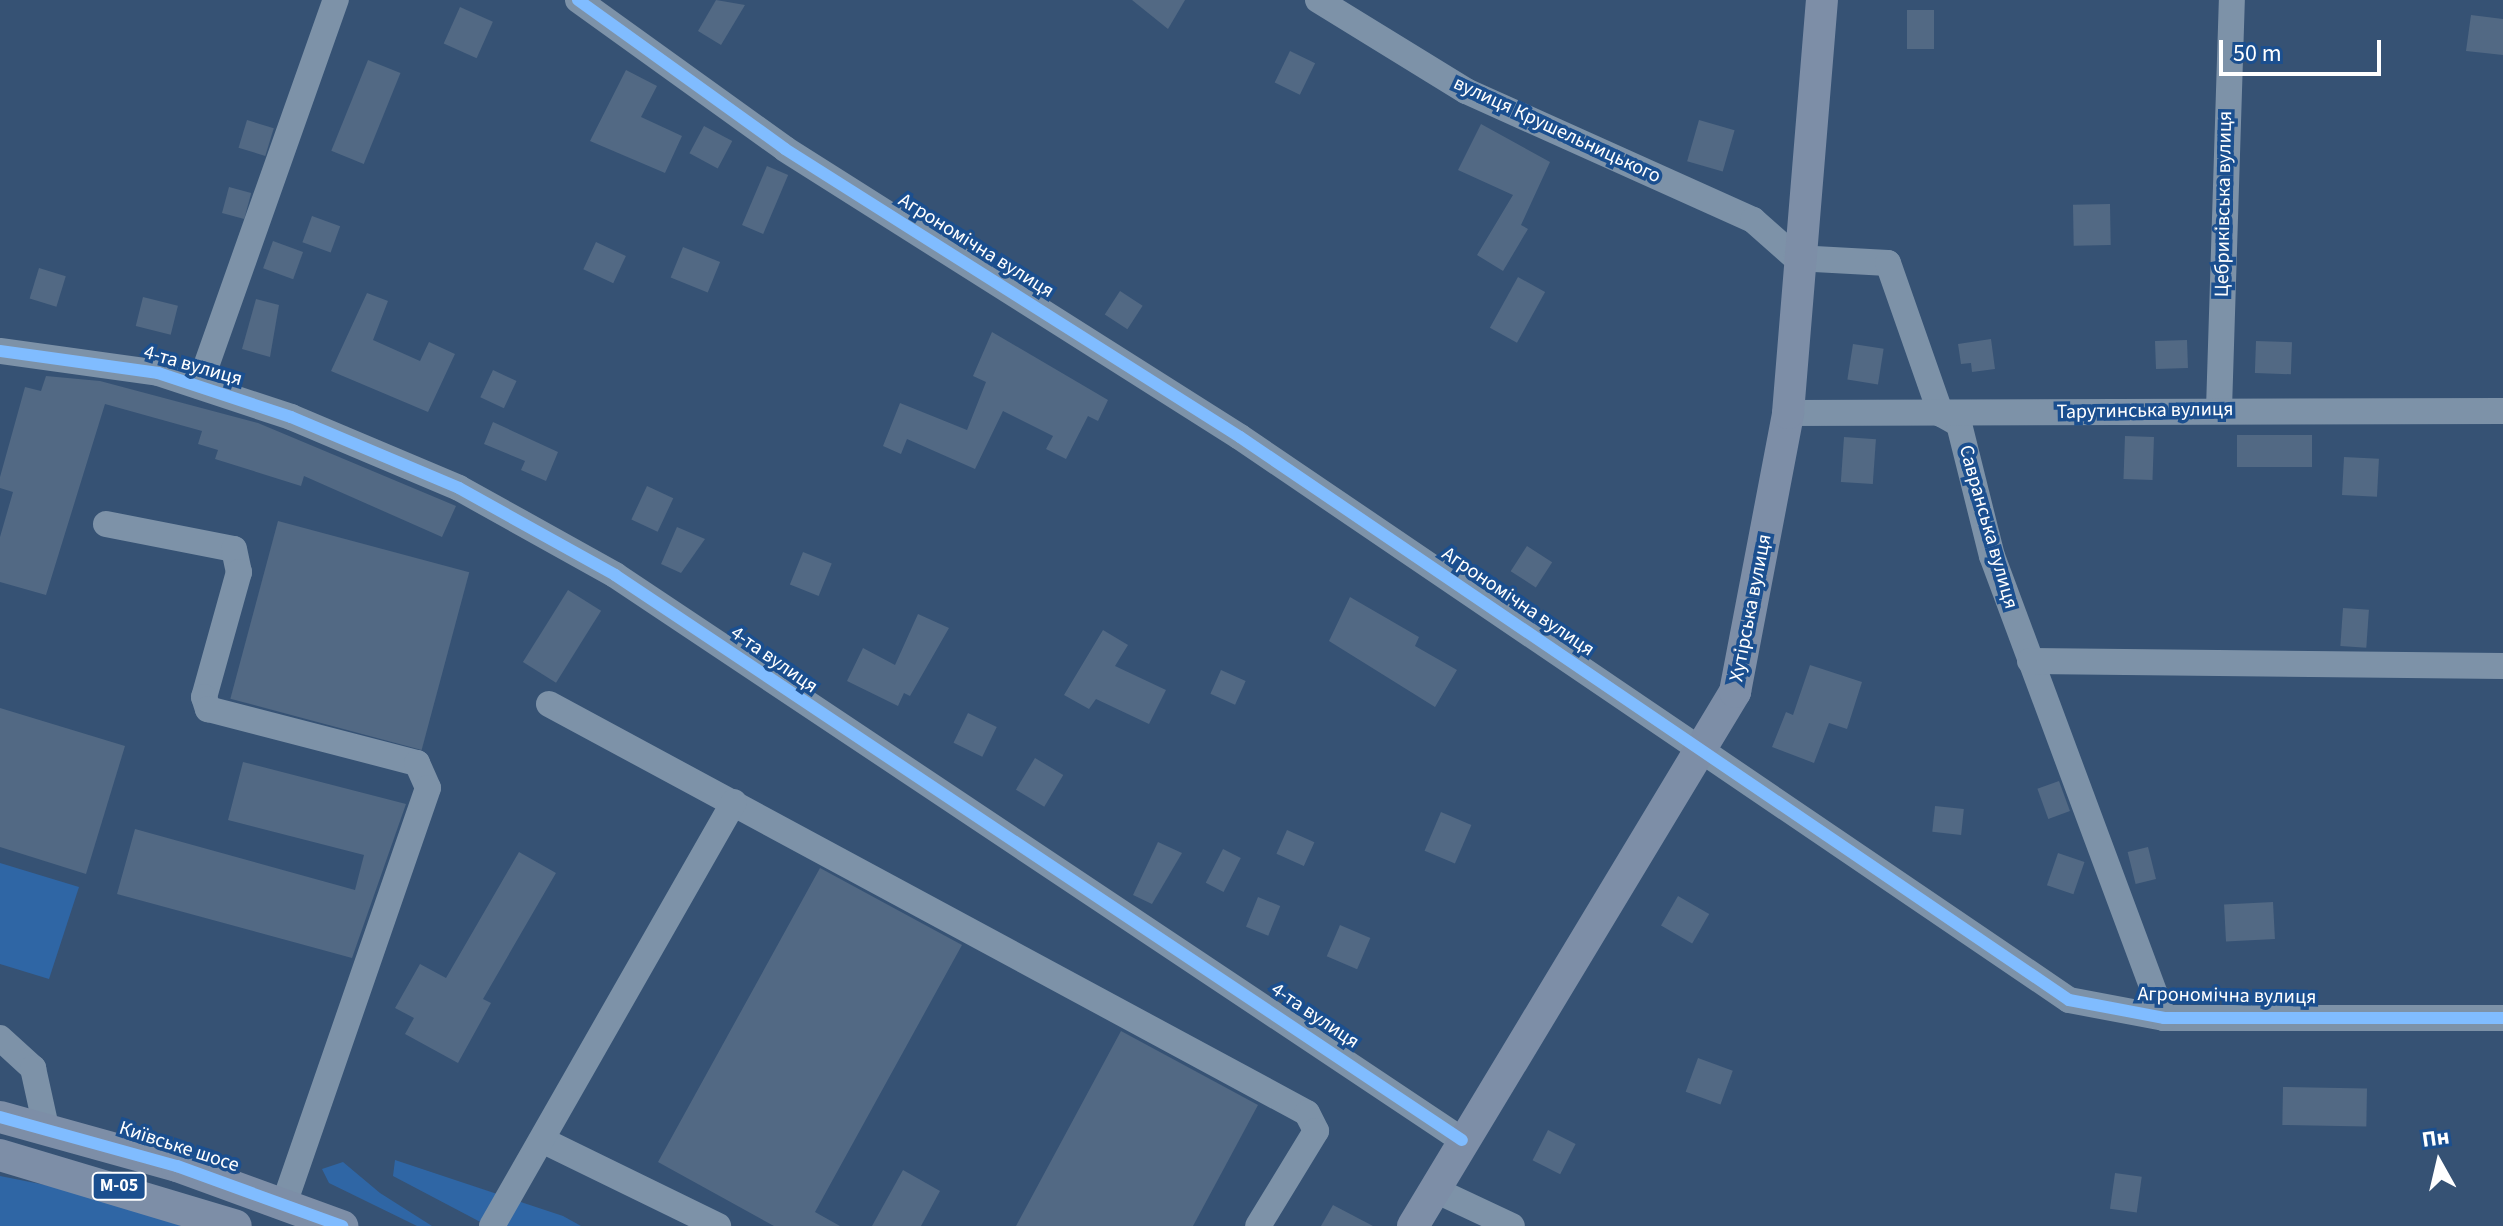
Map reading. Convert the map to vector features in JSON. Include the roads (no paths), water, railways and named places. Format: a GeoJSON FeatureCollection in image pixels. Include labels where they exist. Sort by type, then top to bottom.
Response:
{"type":"FeatureCollection","features":[{"type":"Feature","properties":{"kind":"main road","name":"Хутірська вулиця"},"geometry":{"type":"LineString","coordinates":[[1413,1226],[1462,1140],[1735,692],[1788,413],[1796,258],[1822,0]]}},
{"type":"Feature","properties":{"kind":"main road","name":"Київське шосе"},"geometry":{"type":"LineString","coordinates":[[0,1117],[46,1127],[285,1202],[342,1226]]}},
{"type":"Feature","properties":{"kind":"main road","name":"М-05"},"geometry":{"type":"LineString","coordinates":[[0,1155],[236,1226]]}},
{"type":"Feature","properties":{"kind":"street"},"geometry":{"type":"LineString","coordinates":[[199,386],[336,0]]}},
{"type":"Feature","properties":{"kind":"street","name":"Агрономічна вулиця"},"geometry":{"type":"LineString","coordinates":[[578,0],[785,149],[1240,437],[2026,977],[2069,1000],[2164,1018],[2503,1018]]}},
{"type":"Feature","properties":{"kind":"street","name":"вулиця Крушельницького"},"geometry":{"type":"LineString","coordinates":[[1318,0],[1466,91],[1753,220],[1796,258]]}},
{"type":"Feature","properties":{"kind":"street","name":"Цебриківська вулиця"},"geometry":{"type":"LineString","coordinates":[[2219,409],[2232,0]]}},
{"type":"Feature","properties":{"kind":"street","name":"Савранська вулиця"},"geometry":{"type":"LineString","coordinates":[[1796,258],[1888,263],[1941,414],[1959,424],[1992,556],[2164,1018]]}},
{"type":"Feature","properties":{"kind":"street","name":"4-та вулиця"},"geometry":{"type":"LineString","coordinates":[[0,351],[158,373],[199,386],[459,488],[615,575],[1462,1140]]}},
{"type":"Feature","properties":{"kind":"street","name":"Тарутинська вулиця"},"geometry":{"type":"LineString","coordinates":[[1788,413],[1941,414],[2219,409],[2503,411]]}},
{"type":"Feature","properties":{"kind":"street"},"geometry":{"type":"LineString","coordinates":[[106,524],[234,549],[239,572],[204,697],[208,709],[417,763],[428,788],[285,1202]]}},
{"type":"Feature","properties":{"kind":"street"},"geometry":{"type":"LineString","coordinates":[[2030,661],[2503,666]]}},
{"type":"Feature","properties":{"kind":"street"},"geometry":{"type":"LineString","coordinates":[[549,704],[1307,1113],[1316,1131],[1258,1226]]}},
{"type":"Feature","properties":{"kind":"street"},"geometry":{"type":"LineString","coordinates":[[492,1226],[734,802]]}},
{"type":"Feature","properties":{"kind":"street"},"geometry":{"type":"LineString","coordinates":[[0,1038],[33,1068],[46,1127]]}},
{"type":"Feature","properties":{"kind":"street"},"geometry":{"type":"LineString","coordinates":[[542,1140],[718,1226]]}},
{"type":"Feature","properties":{"kind":"street"},"geometry":{"type":"LineString","coordinates":[[1433,1189],[1512,1226]]}}]}
